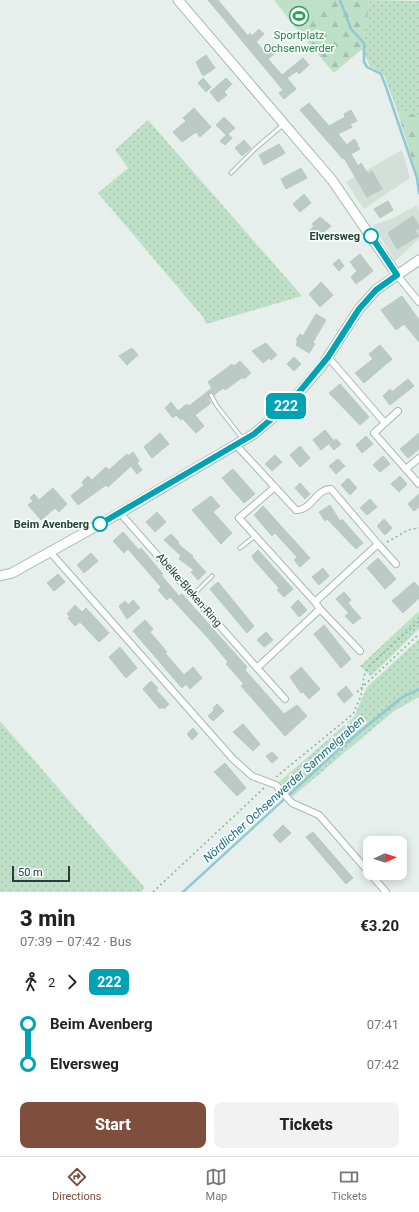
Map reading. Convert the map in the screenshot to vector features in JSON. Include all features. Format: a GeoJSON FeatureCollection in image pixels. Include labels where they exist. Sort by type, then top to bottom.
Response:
{"type":"FeatureCollection","features":[{"type":"Feature","properties":{"kind":"street"},"geometry":{"type":"LineString","coordinates":[[178,0],[285,123],[341,191],[397,275],[419,302]]}},
{"type":"Feature","properties":{"kind":"street"},"geometry":{"type":"LineString","coordinates":[[0,576],[12,573],[120,513],[254,434],[291,402],[328,357],[359,309],[376,290],[419,260]]}},
{"type":"Feature","properties":{"kind":"street"},"geometry":{"type":"LineString","coordinates":[[328,357],[385,423]]}},
{"type":"Feature","properties":{"kind":"street"},"geometry":{"type":"LineString","coordinates":[[398,411],[374,432],[419,484]]}},
{"type":"Feature","properties":{"kind":"street"},"geometry":{"type":"LineString","coordinates":[[240,442],[275,487],[296,510],[299,510],[325,489],[331,489],[396,564]]}},
{"type":"Feature","properties":{"kind":"street"},"geometry":{"type":"LineString","coordinates":[[406,469],[419,458]]}},
{"type":"Feature","properties":{"kind":"street"},"geometry":{"type":"LineString","coordinates":[[275,487],[239,518],[360,652]]}},
{"type":"Feature","properties":{"kind":"street","name":"Abelke-Bleken-Ring"},"geometry":{"type":"LineString","coordinates":[[120,513],[285,699]]}},
{"type":"Feature","properties":{"kind":"street"},"geometry":{"type":"LineString","coordinates":[[315,602],[379,545]]}},
{"type":"Feature","properties":{"kind":"street"},"geometry":{"type":"LineString","coordinates":[[50,552],[233,760],[252,776],[270,782],[289,800],[322,818],[386,892]]}},
{"type":"Feature","properties":{"kind":"street"},"geometry":{"type":"LineString","coordinates":[[258,668],[320,609]]}},
{"type":"Feature","properties":{"kind":"lane"},"geometry":{"type":"LineString","coordinates":[[231,173],[256,148],[285,123]]}},
{"type":"Feature","properties":{"kind":"lane"},"geometry":{"type":"LineString","coordinates":[[211,395],[240,442]]}},
{"type":"Feature","properties":{"kind":"lane"},"geometry":{"type":"LineString","coordinates":[[240,548],[255,536]]}},
{"type":"Feature","properties":{"kind":"lane"},"geometry":{"type":"LineString","coordinates":[[193,595],[212,576]]}},
{"type":"Feature","properties":{"kind":"path"},"geometry":{"type":"LineString","coordinates":[[379,545],[408,530],[419,528]]}},
{"type":"Feature","properties":{"kind":"path"},"geometry":{"type":"LineString","coordinates":[[270,782],[353,714],[358,705],[363,687],[364,676],[369,666],[419,621]]}},
{"type":"Feature","properties":{"kind":"path"},"geometry":{"type":"LineString","coordinates":[[357,692],[419,634]]}},
{"type":"Feature","properties":{"kind":"path"},"geometry":{"type":"LineString","coordinates":[[153,892],[264,789]]}},
{"type":"Feature","properties":{"kind":"shaded area"},"geometry":{"type":"Polygon","coordinates":[[[402,150],[410,178],[364,209],[346,182],[402,150]]]}},
{"type":"Feature","properties":{"kind":"shaded area"},"geometry":{"type":"Polygon","coordinates":[[[417,205],[419,213],[419,239],[395,261],[373,225],[392,219],[417,205]]]}},
{"type":"Feature","properties":{"kind":"green space","name":"Sportplatz Ochsenwerder"},"geometry":{"type":"Polygon","coordinates":[[[274,0],[323,0],[299,32],[274,0]]]}},
{"type":"Feature","properties":{"kind":"green space"},"geometry":{"type":"Polygon","coordinates":[[[323,0],[370,0],[362,49],[334,73],[299,32],[323,0]]]}},
{"type":"Feature","properties":{"kind":"green space"},"geometry":{"type":"Polygon","coordinates":[[[370,0],[419,1],[419,116],[397,110],[384,75],[370,66],[362,49],[370,0]]]}},
{"type":"Feature","properties":{"kind":"green space"},"geometry":{"type":"Polygon","coordinates":[[[397,110],[419,116],[419,182],[397,110]]]}},
{"type":"Feature","properties":{"kind":"green space"},"geometry":{"type":"Polygon","coordinates":[[[148,120],[302,296],[206,324],[203,317],[98,193],[128,168],[115,150],[148,120]]]}},
{"type":"Feature","properties":{"kind":"green space"},"geometry":{"type":"Polygon","coordinates":[[[419,611],[419,629],[371,676],[360,666],[419,611]]]}},
{"type":"Feature","properties":{"kind":"green space"},"geometry":{"type":"Polygon","coordinates":[[[419,639],[419,697],[394,711],[292,797],[279,782],[354,717],[367,687],[419,639]]]}},
{"type":"Feature","properties":{"kind":"green space"},"geometry":{"type":"Polygon","coordinates":[[[0,721],[145,888],[141,892],[0,892],[0,721]]]}},
{"type":"Feature","properties":{"kind":"building"},"geometry":{"type":"Polygon","coordinates":[[[208,0],[218,0],[248,36],[250,33],[252,36],[259,29],[264,34],[256,42],[265,52],[274,44],[279,50],[268,59],[282,75],[303,58],[309,65],[299,74],[297,71],[287,78],[296,89],[284,99],[279,93],[283,90],[208,0]]]}},
{"type":"Feature","properties":{"kind":"building"},"geometry":{"type":"Polygon","coordinates":[[[206,55],[215,68],[203,76],[196,62],[206,55]]]}},
{"type":"Feature","properties":{"kind":"building"},"geometry":{"type":"Polygon","coordinates":[[[203,78],[211,87],[206,92],[198,83],[203,78]]]}},
{"type":"Feature","properties":{"kind":"building"},"geometry":{"type":"Polygon","coordinates":[[[226,78],[232,84],[224,92],[227,95],[218,102],[210,92],[226,78]]]}},
{"type":"Feature","properties":{"kind":"building"},"geometry":{"type":"Polygon","coordinates":[[[309,103],[329,126],[345,117],[344,114],[351,110],[357,121],[350,124],[352,127],[338,134],[347,145],[354,139],[358,144],[357,145],[360,149],[351,154],[358,166],[361,163],[368,174],[372,171],[382,189],[367,197],[344,158],[343,159],[300,110],[309,103]]]}},
{"type":"Feature","properties":{"kind":"building"},"geometry":{"type":"Polygon","coordinates":[[[194,108],[211,127],[200,137],[196,132],[182,142],[173,132],[186,121],[183,118],[194,108]]]}},
{"type":"Feature","properties":{"kind":"building"},"geometry":{"type":"Polygon","coordinates":[[[224,117],[235,128],[228,134],[232,138],[225,145],[220,141],[226,135],[216,125],[224,117]]]}},
{"type":"Feature","properties":{"kind":"building"},"geometry":{"type":"Polygon","coordinates":[[[244,140],[251,148],[242,156],[235,148],[244,140]]]}},
{"type":"Feature","properties":{"kind":"building"},"geometry":{"type":"Polygon","coordinates":[[[279,144],[285,153],[264,165],[259,155],[279,144]]]}},
{"type":"Feature","properties":{"kind":"building"},"geometry":{"type":"Polygon","coordinates":[[[301,168],[307,178],[286,189],[281,179],[301,168]]]}},
{"type":"Feature","properties":{"kind":"building"},"geometry":{"type":"Polygon","coordinates":[[[304,194],[311,203],[300,212],[293,204],[304,194]]]}},
{"type":"Feature","properties":{"kind":"building"},"geometry":{"type":"Polygon","coordinates":[[[388,201],[393,210],[380,218],[374,209],[388,201]]]}},
{"type":"Feature","properties":{"kind":"building"},"geometry":{"type":"Polygon","coordinates":[[[413,216],[419,226],[419,228],[415,231],[419,236],[397,249],[388,233],[413,216]]]}},
{"type":"Feature","properties":{"kind":"building"},"geometry":{"type":"Polygon","coordinates":[[[320,217],[331,226],[316,239],[309,231],[314,226],[312,224],[320,217]]]}},
{"type":"Feature","properties":{"kind":"building"},"geometry":{"type":"Polygon","coordinates":[[[360,254],[373,271],[356,284],[351,277],[357,271],[350,262],[360,254]]]}},
{"type":"Feature","properties":{"kind":"building"},"geometry":{"type":"Polygon","coordinates":[[[339,259],[344,266],[339,271],[333,264],[339,259]]]}},
{"type":"Feature","properties":{"kind":"building"},"geometry":{"type":"Polygon","coordinates":[[[321,282],[333,295],[320,307],[309,294],[321,282]]]}},
{"type":"Feature","properties":{"kind":"building"},"geometry":{"type":"Polygon","coordinates":[[[402,296],[419,320],[419,342],[404,324],[396,330],[381,310],[402,296]]]}},
{"type":"Feature","properties":{"kind":"building"},"geometry":{"type":"Polygon","coordinates":[[[316,314],[326,320],[313,342],[315,344],[309,353],[296,345],[298,341],[296,340],[300,334],[303,336],[316,314]]]}},
{"type":"Feature","properties":{"kind":"building"},"geometry":{"type":"Polygon","coordinates":[[[266,343],[277,355],[271,360],[269,358],[263,363],[252,351],[266,343]]]}},
{"type":"Feature","properties":{"kind":"building"},"geometry":{"type":"Polygon","coordinates":[[[380,345],[392,359],[364,383],[355,373],[373,359],[369,354],[380,345]]]}},
{"type":"Feature","properties":{"kind":"building"},"geometry":{"type":"Polygon","coordinates":[[[132,348],[138,355],[127,365],[119,356],[132,348]]]}},
{"type":"Feature","properties":{"kind":"building"},"geometry":{"type":"Polygon","coordinates":[[[294,357],[301,364],[294,371],[287,364],[294,357]]]}},
{"type":"Feature","properties":{"kind":"building"},"geometry":{"type":"Polygon","coordinates":[[[240,361],[251,373],[225,390],[223,388],[214,395],[212,392],[209,393],[209,400],[211,403],[195,415],[204,426],[196,433],[182,418],[181,420],[176,415],[173,418],[165,408],[171,402],[178,411],[187,404],[189,406],[212,388],[208,382],[232,364],[234,366],[240,361]]]}},
{"type":"Feature","properties":{"kind":"building"},"geometry":{"type":"Polygon","coordinates":[[[408,379],[414,386],[390,405],[383,396],[390,389],[392,392],[408,379]]]}},
{"type":"Feature","properties":{"kind":"building"},"geometry":{"type":"Polygon","coordinates":[[[340,384],[369,417],[360,425],[329,393],[340,384]]]}},
{"type":"Feature","properties":{"kind":"building"},"geometry":{"type":"Polygon","coordinates":[[[325,430],[333,440],[321,450],[313,440],[325,430]]]}},
{"type":"Feature","properties":{"kind":"building"},"geometry":{"type":"Polygon","coordinates":[[[160,433],[169,444],[152,458],[144,447],[160,433]]]}},
{"type":"Feature","properties":{"kind":"building"},"geometry":{"type":"Polygon","coordinates":[[[419,433],[419,449],[408,458],[400,449],[419,433]]]}},
{"type":"Feature","properties":{"kind":"building"},"geometry":{"type":"Polygon","coordinates":[[[366,436],[373,444],[362,453],[356,445],[366,436]]]}},
{"type":"Feature","properties":{"kind":"building"},"geometry":{"type":"Polygon","coordinates":[[[336,439],[341,444],[334,450],[329,444],[336,439]]]}},
{"type":"Feature","properties":{"kind":"building"},"geometry":{"type":"Polygon","coordinates":[[[300,446],[310,458],[300,467],[290,455],[300,446]]]}},
{"type":"Feature","properties":{"kind":"building"},"geometry":{"type":"Polygon","coordinates":[[[133,452],[139,461],[137,463],[142,470],[137,474],[131,466],[108,487],[106,485],[78,505],[71,496],[84,485],[82,482],[88,476],[92,480],[106,467],[109,470],[127,454],[128,456],[133,452]]]}},
{"type":"Feature","properties":{"kind":"building"},"geometry":{"type":"Polygon","coordinates":[[[275,455],[282,462],[272,471],[265,464],[275,455]]]}},
{"type":"Feature","properties":{"kind":"building"},"geometry":{"type":"Polygon","coordinates":[[[383,456],[390,464],[380,472],[373,465],[383,456]]]}},
{"type":"Feature","properties":{"kind":"building"},"geometry":{"type":"Polygon","coordinates":[[[338,459],[345,466],[336,474],[329,466],[338,459]]]}},
{"type":"Feature","properties":{"kind":"building"},"geometry":{"type":"Polygon","coordinates":[[[233,469],[255,494],[244,503],[222,478],[233,469]]]}},
{"type":"Feature","properties":{"kind":"building"},"geometry":{"type":"Polygon","coordinates":[[[400,476],[407,484],[399,492],[391,484],[400,476]]]}},
{"type":"Feature","properties":{"kind":"building"},"geometry":{"type":"Polygon","coordinates":[[[348,478],[357,488],[350,495],[341,485],[348,478]]]}},
{"type":"Feature","properties":{"kind":"building"},"geometry":{"type":"Polygon","coordinates":[[[300,483],[310,494],[305,499],[295,488],[300,483]]]}},
{"type":"Feature","properties":{"kind":"building"},"geometry":{"type":"Polygon","coordinates":[[[53,488],[67,504],[59,512],[55,508],[41,520],[28,505],[33,501],[30,498],[34,494],[39,500],[53,488]]]}},
{"type":"Feature","properties":{"kind":"building"},"geometry":{"type":"Polygon","coordinates":[[[419,494],[419,507],[414,511],[408,504],[419,494]]]}},
{"type":"Feature","properties":{"kind":"building"},"geometry":{"type":"Polygon","coordinates":[[[211,496],[220,506],[213,512],[232,533],[221,544],[192,510],[211,496]]]}},
{"type":"Feature","properties":{"kind":"building"},"geometry":{"type":"Polygon","coordinates":[[[370,499],[377,507],[367,515],[360,508],[370,499]]]}},
{"type":"Feature","properties":{"kind":"building"},"geometry":{"type":"Polygon","coordinates":[[[330,505],[340,521],[342,519],[363,543],[356,549],[327,519],[325,521],[319,512],[330,505]]]}},
{"type":"Feature","properties":{"kind":"building"},"geometry":{"type":"Polygon","coordinates":[[[263,506],[310,558],[300,567],[294,560],[297,557],[275,533],[272,536],[254,515],[263,506]]]}},
{"type":"Feature","properties":{"kind":"building"},"geometry":{"type":"Polygon","coordinates":[[[157,512],[166,522],[155,532],[146,522],[157,512]]]}},
{"type":"Feature","properties":{"kind":"building"},"geometry":{"type":"Polygon","coordinates":[[[384,519],[392,528],[385,535],[377,526],[384,519]]]}},
{"type":"Feature","properties":{"kind":"building"},"geometry":{"type":"Polygon","coordinates":[[[123,532],[139,550],[141,548],[179,596],[182,594],[247,667],[245,670],[284,714],[297,705],[307,716],[285,736],[241,686],[244,684],[226,664],[228,662],[209,639],[170,597],[167,600],[158,590],[161,587],[128,549],[124,553],[113,541],[123,532]]]}},
{"type":"Feature","properties":{"kind":"building"},"geometry":{"type":"Polygon","coordinates":[[[171,534],[179,542],[178,544],[193,556],[192,557],[206,572],[198,580],[191,572],[194,570],[179,559],[181,556],[164,540],[171,534]]]}},
{"type":"Feature","properties":{"kind":"building"},"geometry":{"type":"Polygon","coordinates":[[[258,550],[293,589],[284,597],[277,590],[279,588],[254,560],[252,556],[258,550]]]}},
{"type":"Feature","properties":{"kind":"building"},"geometry":{"type":"Polygon","coordinates":[[[91,553],[98,561],[84,573],[77,565],[91,553]]]}},
{"type":"Feature","properties":{"kind":"building"},"geometry":{"type":"Polygon","coordinates":[[[378,558],[396,579],[385,589],[367,568],[378,558]]]}},
{"type":"Feature","properties":{"kind":"building"},"geometry":{"type":"Polygon","coordinates":[[[323,568],[329,576],[319,585],[312,577],[323,568]]]}},
{"type":"Feature","properties":{"kind":"building"},"geometry":{"type":"Polygon","coordinates":[[[58,574],[65,582],[54,591],[47,583],[58,574]]]}},
{"type":"Feature","properties":{"kind":"building"},"geometry":{"type":"Polygon","coordinates":[[[218,582],[254,626],[247,633],[210,589],[218,582]]]}},
{"type":"Feature","properties":{"kind":"building"},"geometry":{"type":"Polygon","coordinates":[[[414,582],[419,587],[419,598],[403,613],[392,601],[414,582]]]}},
{"type":"Feature","properties":{"kind":"building"},"geometry":{"type":"Polygon","coordinates":[[[344,592],[351,600],[348,603],[361,618],[353,624],[345,616],[349,613],[336,599],[344,592]]]}},
{"type":"Feature","properties":{"kind":"building"},"geometry":{"type":"Polygon","coordinates":[[[133,600],[140,608],[127,619],[119,606],[125,601],[128,605],[133,600]]]}},
{"type":"Feature","properties":{"kind":"building"},"geometry":{"type":"Polygon","coordinates":[[[298,600],[307,610],[299,617],[291,607],[298,600]]]}},
{"type":"Feature","properties":{"kind":"building"},"geometry":{"type":"Polygon","coordinates":[[[75,605],[82,612],[86,608],[109,633],[99,642],[80,622],[75,626],[68,618],[70,617],[67,614],[75,605]]]}},
{"type":"Feature","properties":{"kind":"building"},"geometry":{"type":"Polygon","coordinates":[[[145,620],[153,629],[150,632],[167,652],[165,653],[184,675],[193,667],[202,678],[190,689],[186,684],[182,688],[133,631],[145,620]]]}},
{"type":"Feature","properties":{"kind":"building"},"geometry":{"type":"Polygon","coordinates":[[[324,625],[351,659],[341,668],[314,634],[324,625]]]}},
{"type":"Feature","properties":{"kind":"building"},"geometry":{"type":"Polygon","coordinates":[[[266,632],[273,640],[264,647],[257,640],[266,632]]]}},
{"type":"Feature","properties":{"kind":"building"},"geometry":{"type":"Polygon","coordinates":[[[120,647],[137,668],[126,678],[109,657],[120,647]]]}},
{"type":"Feature","properties":{"kind":"building"},"geometry":{"type":"Polygon","coordinates":[[[301,667],[320,689],[309,699],[303,692],[301,693],[290,677],[301,667]]]}},
{"type":"Feature","properties":{"kind":"building"},"geometry":{"type":"Polygon","coordinates":[[[151,681],[158,688],[156,690],[169,704],[164,709],[162,707],[160,709],[143,689],[151,681]]]}},
{"type":"Feature","properties":{"kind":"building"},"geometry":{"type":"Polygon","coordinates":[[[346,686],[353,695],[344,703],[337,694],[346,686]]]}},
{"type":"Feature","properties":{"kind":"building"},"geometry":{"type":"Polygon","coordinates":[[[217,704],[224,711],[213,721],[208,716],[217,704]]]}},
{"type":"Feature","properties":{"kind":"building"},"geometry":{"type":"Polygon","coordinates":[[[243,724],[260,744],[253,751],[233,732],[243,724]]]}},
{"type":"Feature","properties":{"kind":"building"},"geometry":{"type":"Polygon","coordinates":[[[193,728],[198,734],[192,740],[187,734],[193,728]]]}},
{"type":"Feature","properties":{"kind":"building"},"geometry":{"type":"Polygon","coordinates":[[[272,752],[278,758],[272,763],[266,756],[272,752]]]}},
{"type":"Feature","properties":{"kind":"building"},"geometry":{"type":"Polygon","coordinates":[[[225,763],[246,788],[237,796],[214,772],[225,763]]]}},
{"type":"Feature","properties":{"kind":"building"},"geometry":{"type":"Polygon","coordinates":[[[283,825],[291,833],[280,843],[273,835],[283,825]]]}},
{"type":"Feature","properties":{"kind":"building"},"geometry":{"type":"Polygon","coordinates":[[[313,832],[353,878],[346,884],[306,837],[313,832]]]}},
{"type":"Feature","properties":{"kind":"waterway"},"geometry":{"type":"LineString","coordinates":[[340,0],[351,29],[364,43],[364,62],[367,67],[381,74],[417,178],[419,193]]}},
{"type":"Feature","properties":{"kind":"waterway","name":"Nördlicher Ochsenwerder Sammelgraben"},"geometry":{"type":"LineString","coordinates":[[183,892],[339,749],[401,698],[419,689]]}},
{"type":"Feature","properties":{"kind":"bus line","name":"222"},"geometry":{"type":"LineString","coordinates":[[100,524],[254,434],[291,402],[322,366],[359,309],[376,290],[397,275],[371,236]]}},
{"type":"Feature","properties":{"kind":"place","name":"Sportplatz Ochsenwerder"},"geometry":{"type":"Point","coordinates":[299,16]}},
{"type":"Feature","properties":{"kind":"place","name":"Elversweg"},"geometry":{"type":"Point","coordinates":[371,236]}},
{"type":"Feature","properties":{"kind":"place","name":"Beim Avenberg"},"geometry":{"type":"Point","coordinates":[100,524]}}]}
